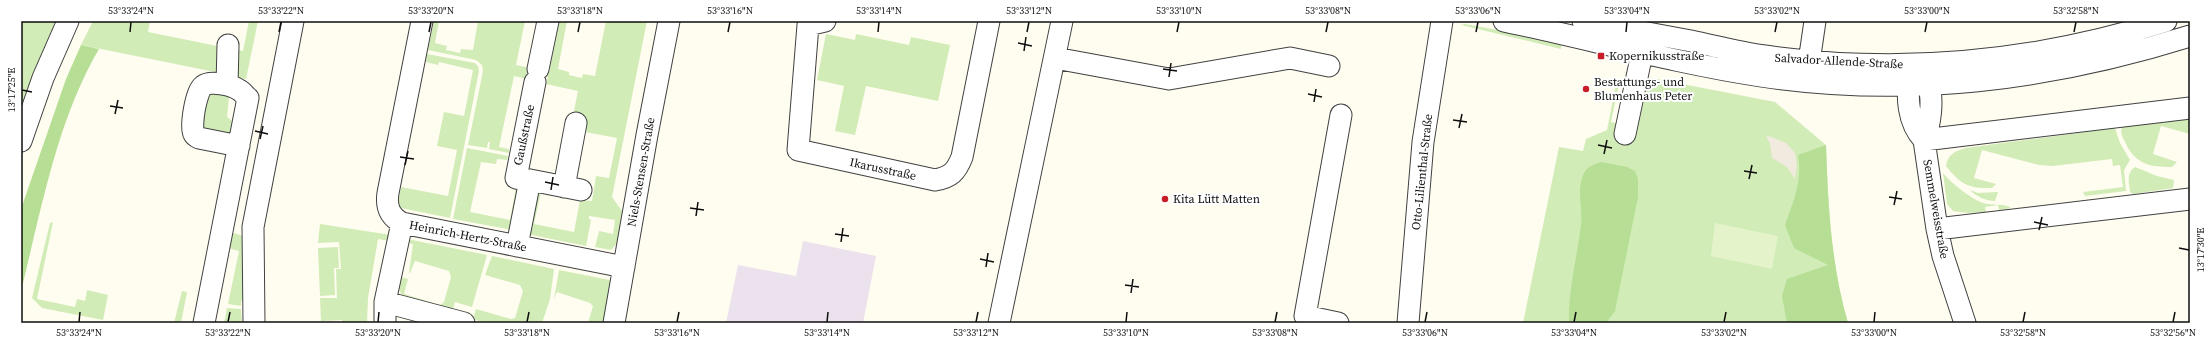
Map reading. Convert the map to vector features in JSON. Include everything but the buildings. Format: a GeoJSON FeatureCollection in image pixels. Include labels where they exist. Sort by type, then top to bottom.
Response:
{"type":"FeatureCollection","features":[{"type":"Feature","properties":{"kind":"street"},"geometry":{"type":"LineString","coordinates":[[21,141],[43,78],[68,21]]}},
{"type":"Feature","properties":{"kind":"street"},"geometry":{"type":"LineString","coordinates":[[254,323],[253,227],[293,21]]}},
{"type":"Feature","properties":{"kind":"street","name":"Heinrich-Hertz-Straße"},"geometry":{"type":"LineString","coordinates":[[422,21],[387,200],[390,213],[395,219],[402,223],[624,267]]}},
{"type":"Feature","properties":{"kind":"street","name":"Gaußstraße"},"geometry":{"type":"LineString","coordinates":[[517,246],[530,180],[516,178],[548,21]]}},
{"type":"Feature","properties":{"kind":"street","name":"Niels-Stensen-Straße"},"geometry":{"type":"LineString","coordinates":[[614,323],[669,21]]}},
{"type":"Feature","properties":{"kind":"street","name":"Ikarusstraße"},"geometry":{"type":"LineString","coordinates":[[825,21],[808,25],[798,150],[935,180],[948,177],[956,171],[962,157],[989,21]]}},
{"type":"Feature","properties":{"kind":"street"},"geometry":{"type":"LineString","coordinates":[[999,323],[1062,21]]}},
{"type":"Feature","properties":{"kind":"street","name":"Otto-Lilienthal-Straße"},"geometry":{"type":"LineString","coordinates":[[1408,323],[1423,142],[1442,21]]}},
{"type":"Feature","properties":{"kind":"street","name":"Salvador-Allende-Straße"},"geometry":{"type":"LineString","coordinates":[[1504,21],[1646,35],[1776,78],[1806,82],[1918,86],[2034,75],[2151,48],[2190,36]]}},
{"type":"Feature","properties":{"kind":"street","name":"Salvador-Allende-Straße"},"geometry":{"type":"LineString","coordinates":[[1583,21],[1646,35],[1763,56],[1809,62],[1915,65],[2032,54],[2085,43],[2166,21]]}},
{"type":"Feature","properties":{"kind":"street"},"geometry":{"type":"LineString","coordinates":[[1809,62],[1815,21]]}},
{"type":"Feature","properties":{"kind":"street"},"geometry":{"type":"LineString","coordinates":[[1625,134],[1646,35]]}},
{"type":"Feature","properties":{"kind":"street"},"geometry":{"type":"LineString","coordinates":[[227,85],[228,45]]}},
{"type":"Feature","properties":{"kind":"street"},"geometry":{"type":"LineString","coordinates":[[1055,58],[1169,79],[1290,58],[1329,66]]}},
{"type":"Feature","properties":{"kind":"street","name":"Salvador-Allende-Straße"},"geometry":{"type":"LineString","coordinates":[[1915,65],[1918,86]]}},
{"type":"Feature","properties":{"kind":"street"},"geometry":{"type":"LineString","coordinates":[[204,323],[224,223],[239,146],[248,98],[239,90],[227,85],[208,84],[203,86],[198,94],[192,125],[194,134],[199,138],[239,146]]}},
{"type":"Feature","properties":{"kind":"street","name":"Semmelweisstraße"},"geometry":{"type":"LineString","coordinates":[[1918,86],[1930,104],[1928,131],[1924,140],[1937,229],[1943,256],[1965,323]]}},
{"type":"Feature","properties":{"kind":"street"},"geometry":{"type":"LineString","coordinates":[[1924,140],[2190,108]]}},
{"type":"Feature","properties":{"kind":"street"},"geometry":{"type":"LineString","coordinates":[[1338,323],[1305,316],[1341,115]]}},
{"type":"Feature","properties":{"kind":"street"},"geometry":{"type":"LineString","coordinates":[[530,180],[572,188],[576,123]]}},
{"type":"Feature","properties":{"kind":"street"},"geometry":{"type":"LineString","coordinates":[[1937,229],[2190,199]]}},
{"type":"Feature","properties":{"kind":"street"},"geometry":{"type":"LineString","coordinates":[[224,223],[253,227]]}},
{"type":"Feature","properties":{"kind":"street"},"geometry":{"type":"LineString","coordinates":[[385,323],[385,302],[402,223]]}},
{"type":"Feature","properties":{"kind":"street"},"geometry":{"type":"LineString","coordinates":[[385,302],[464,323]]}},
{"type":"Feature","properties":{"kind":"shaded area"},"geometry":{"type":"Polygon","coordinates":[[[1766,135],[1786,143],[1795,153],[1797,165],[1795,179],[1787,167],[1772,158],[1770,144],[1766,135]]]}},
{"type":"Feature","properties":{"kind":"shaded area"},"geometry":{"type":"Polygon","coordinates":[[[803,241],[876,256],[863,323],[726,323],[738,265],[796,276],[803,241]]]}},
{"type":"Feature","properties":{"kind":"green space"},"geometry":{"type":"Polygon","coordinates":[[[22,21],[60,21],[21,119],[21,24],[22,21]]]}},
{"type":"Feature","properties":{"kind":"green space"},"geometry":{"type":"Polygon","coordinates":[[[93,21],[150,21],[148,32],[222,47],[220,73],[81,45],[93,21]]]}},
{"type":"Feature","properties":{"kind":"green space"},"geometry":{"type":"Polygon","coordinates":[[[249,21],[258,21],[246,79],[233,76],[234,49],[243,51],[249,21]]]}},
{"type":"Feature","properties":{"kind":"green space"},"geometry":{"type":"Polygon","coordinates":[[[434,21],[439,21],[435,43],[447,46],[446,50],[460,53],[461,49],[473,50],[478,21],[525,21],[516,65],[549,72],[559,21],[567,21],[558,69],[569,72],[569,75],[582,78],[583,74],[595,76],[606,21],[647,21],[612,197],[624,214],[620,240],[611,250],[595,247],[599,231],[613,234],[615,220],[589,216],[589,219],[591,220],[586,246],[527,234],[537,193],[541,192],[534,224],[574,232],[580,200],[592,201],[596,176],[609,178],[617,138],[585,132],[572,121],[578,91],[546,84],[548,77],[539,75],[538,81],[514,76],[499,147],[509,149],[509,153],[489,149],[490,142],[488,142],[487,148],[468,145],[483,71],[482,65],[476,60],[428,50],[434,21]]]}},
{"type":"Feature","properties":{"kind":"green space"},"geometry":{"type":"Polygon","coordinates":[[[1465,24],[1562,42],[1561,49],[1461,25],[1465,24]]]}},
{"type":"Feature","properties":{"kind":"green space"},"geometry":{"type":"Polygon","coordinates":[[[826,34],[855,40],[856,34],[909,45],[911,37],[950,45],[938,101],[866,86],[855,135],[835,131],[844,86],[817,80],[826,34]]]}},
{"type":"Feature","properties":{"kind":"green space"},"geometry":{"type":"Polygon","coordinates":[[[81,45],[99,49],[84,77],[61,136],[43,198],[21,291],[21,209],[66,79],[81,45]]]}},
{"type":"Feature","properties":{"kind":"green space"},"geometry":{"type":"Polygon","coordinates":[[[427,54],[475,63],[478,66],[479,71],[450,218],[401,208],[398,204],[401,187],[448,196],[457,150],[437,146],[444,112],[464,116],[473,70],[439,62],[438,65],[426,62],[427,54]]]}},
{"type":"Feature","properties":{"kind":"green space"},"geometry":{"type":"Polygon","coordinates":[[[1631,74],[1775,102],[1826,145],[1831,235],[1842,301],[1848,323],[1523,323],[1559,147],[1583,151],[1586,139],[1607,130],[1616,84],[1619,84],[1611,122],[1620,124],[1631,74]]]}},
{"type":"Feature","properties":{"kind":"green space"},"geometry":{"type":"Polygon","coordinates":[[[208,90],[229,97],[227,117],[232,121],[229,135],[201,133],[208,90]]]}},
{"type":"Feature","properties":{"kind":"green space"},"geometry":{"type":"Polygon","coordinates":[[[2190,119],[2190,134],[2161,126],[2153,154],[2177,162],[2172,167],[2150,165],[2138,160],[2129,149],[2121,131],[2122,127],[2190,119]]]}},
{"type":"Feature","properties":{"kind":"green space"},"geometry":{"type":"Polygon","coordinates":[[[2115,128],[2120,143],[2130,160],[2124,170],[2126,191],[2085,196],[2083,192],[2123,187],[2120,165],[2113,166],[2112,159],[2053,166],[2039,165],[1982,150],[1974,178],[1996,184],[1992,188],[1977,188],[1966,184],[1956,177],[1946,166],[1950,156],[1959,150],[1966,148],[2115,128]]]}},
{"type":"Feature","properties":{"kind":"green space"},"geometry":{"type":"Polygon","coordinates":[[[1826,145],[1831,235],[1842,301],[1848,323],[1787,323],[1782,296],[1787,279],[1828,265],[1794,248],[1785,225],[1798,182],[1798,155],[1826,145]]]}},
{"type":"Feature","properties":{"kind":"green space"},"geometry":{"type":"Polygon","coordinates":[[[467,148],[508,156],[507,160],[497,159],[496,164],[481,162],[470,212],[510,220],[516,187],[520,189],[513,230],[453,219],[467,148]]]}},
{"type":"Feature","properties":{"kind":"green space"},"geometry":{"type":"Polygon","coordinates":[[[1601,162],[1627,167],[1635,171],[1638,179],[1638,197],[1615,311],[1606,323],[1569,323],[1571,286],[1581,225],[1580,186],[1584,173],[1592,166],[1601,162]]]}},
{"type":"Feature","properties":{"kind":"green space"},"geometry":{"type":"Polygon","coordinates":[[[2135,167],[2157,176],[2174,180],[2173,188],[2133,194],[2130,192],[2129,175],[2135,167]]]}},
{"type":"Feature","properties":{"kind":"green space"},"geometry":{"type":"Polygon","coordinates":[[[1943,173],[1951,182],[1978,201],[1997,205],[1985,207],[1986,212],[1967,213],[1953,211],[1947,204],[1943,173]]]}},
{"type":"Feature","properties":{"kind":"green space"},"geometry":{"type":"Polygon","coordinates":[[[1970,190],[1978,193],[1998,192],[1995,201],[1992,201],[1979,197],[1970,190]]]}},
{"type":"Feature","properties":{"kind":"green space"},"geometry":{"type":"Polygon","coordinates":[[[1998,205],[2005,206],[2011,208],[1999,210],[1998,205]]]}},
{"type":"Feature","properties":{"kind":"green space"},"geometry":{"type":"Polygon","coordinates":[[[53,222],[37,299],[75,307],[77,299],[85,301],[87,290],[108,295],[103,320],[42,308],[32,298],[50,223],[53,222]]]}},
{"type":"Feature","properties":{"kind":"green space"},"geometry":{"type":"Polygon","coordinates":[[[1715,223],[1778,236],[1772,269],[1711,256],[1715,223]]]}},
{"type":"Feature","properties":{"kind":"green space"},"geometry":{"type":"Polygon","coordinates":[[[320,224],[391,235],[390,241],[378,239],[368,298],[367,323],[342,323],[342,320],[321,321],[320,298],[337,298],[336,269],[341,269],[339,242],[318,243],[320,224]]]}},
{"type":"Feature","properties":{"kind":"green space"},"geometry":{"type":"Polygon","coordinates":[[[234,233],[243,236],[246,299],[241,301],[241,306],[228,304],[239,251],[227,248],[229,236],[234,233]]]}},
{"type":"Feature","properties":{"kind":"green space"},"geometry":{"type":"Polygon","coordinates":[[[402,238],[487,255],[472,307],[455,302],[452,313],[402,296],[397,284],[397,276],[408,279],[404,294],[440,305],[444,302],[451,277],[449,271],[415,261],[409,273],[413,244],[402,242],[402,238]]]}},
{"type":"Feature","properties":{"kind":"green space"},"geometry":{"type":"Polygon","coordinates":[[[338,247],[339,268],[334,268],[335,295],[320,296],[318,248],[338,247]]]}},
{"type":"Feature","properties":{"kind":"green space"},"geometry":{"type":"Polygon","coordinates":[[[492,256],[554,269],[550,299],[542,323],[485,323],[473,319],[476,309],[511,319],[515,318],[523,291],[520,285],[485,275],[492,256]]]}},
{"type":"Feature","properties":{"kind":"green space"},"geometry":{"type":"Polygon","coordinates":[[[559,270],[610,280],[614,289],[608,323],[588,323],[593,306],[590,303],[557,292],[554,299],[559,270]]]}},
{"type":"Feature","properties":{"kind":"green space"},"geometry":{"type":"Polygon","coordinates":[[[182,291],[187,292],[181,323],[174,323],[182,291]]]}},
{"type":"Feature","properties":{"kind":"green space"},"geometry":{"type":"Polygon","coordinates":[[[227,308],[241,309],[242,323],[224,323],[227,308]]]}},
{"type":"Feature","properties":{"kind":"place","name":"Kopernikusstraße"},"geometry":{"type":"Point","coordinates":[1601,56]}},
{"type":"Feature","properties":{"kind":"place","name":"Bestattungs- und Blumenhaus Peter"},"geometry":{"type":"Point","coordinates":[1586,89]}},
{"type":"Feature","properties":{"kind":"place","name":"Kita Lütt Matten"},"geometry":{"type":"Point","coordinates":[1165,199]}}]}
